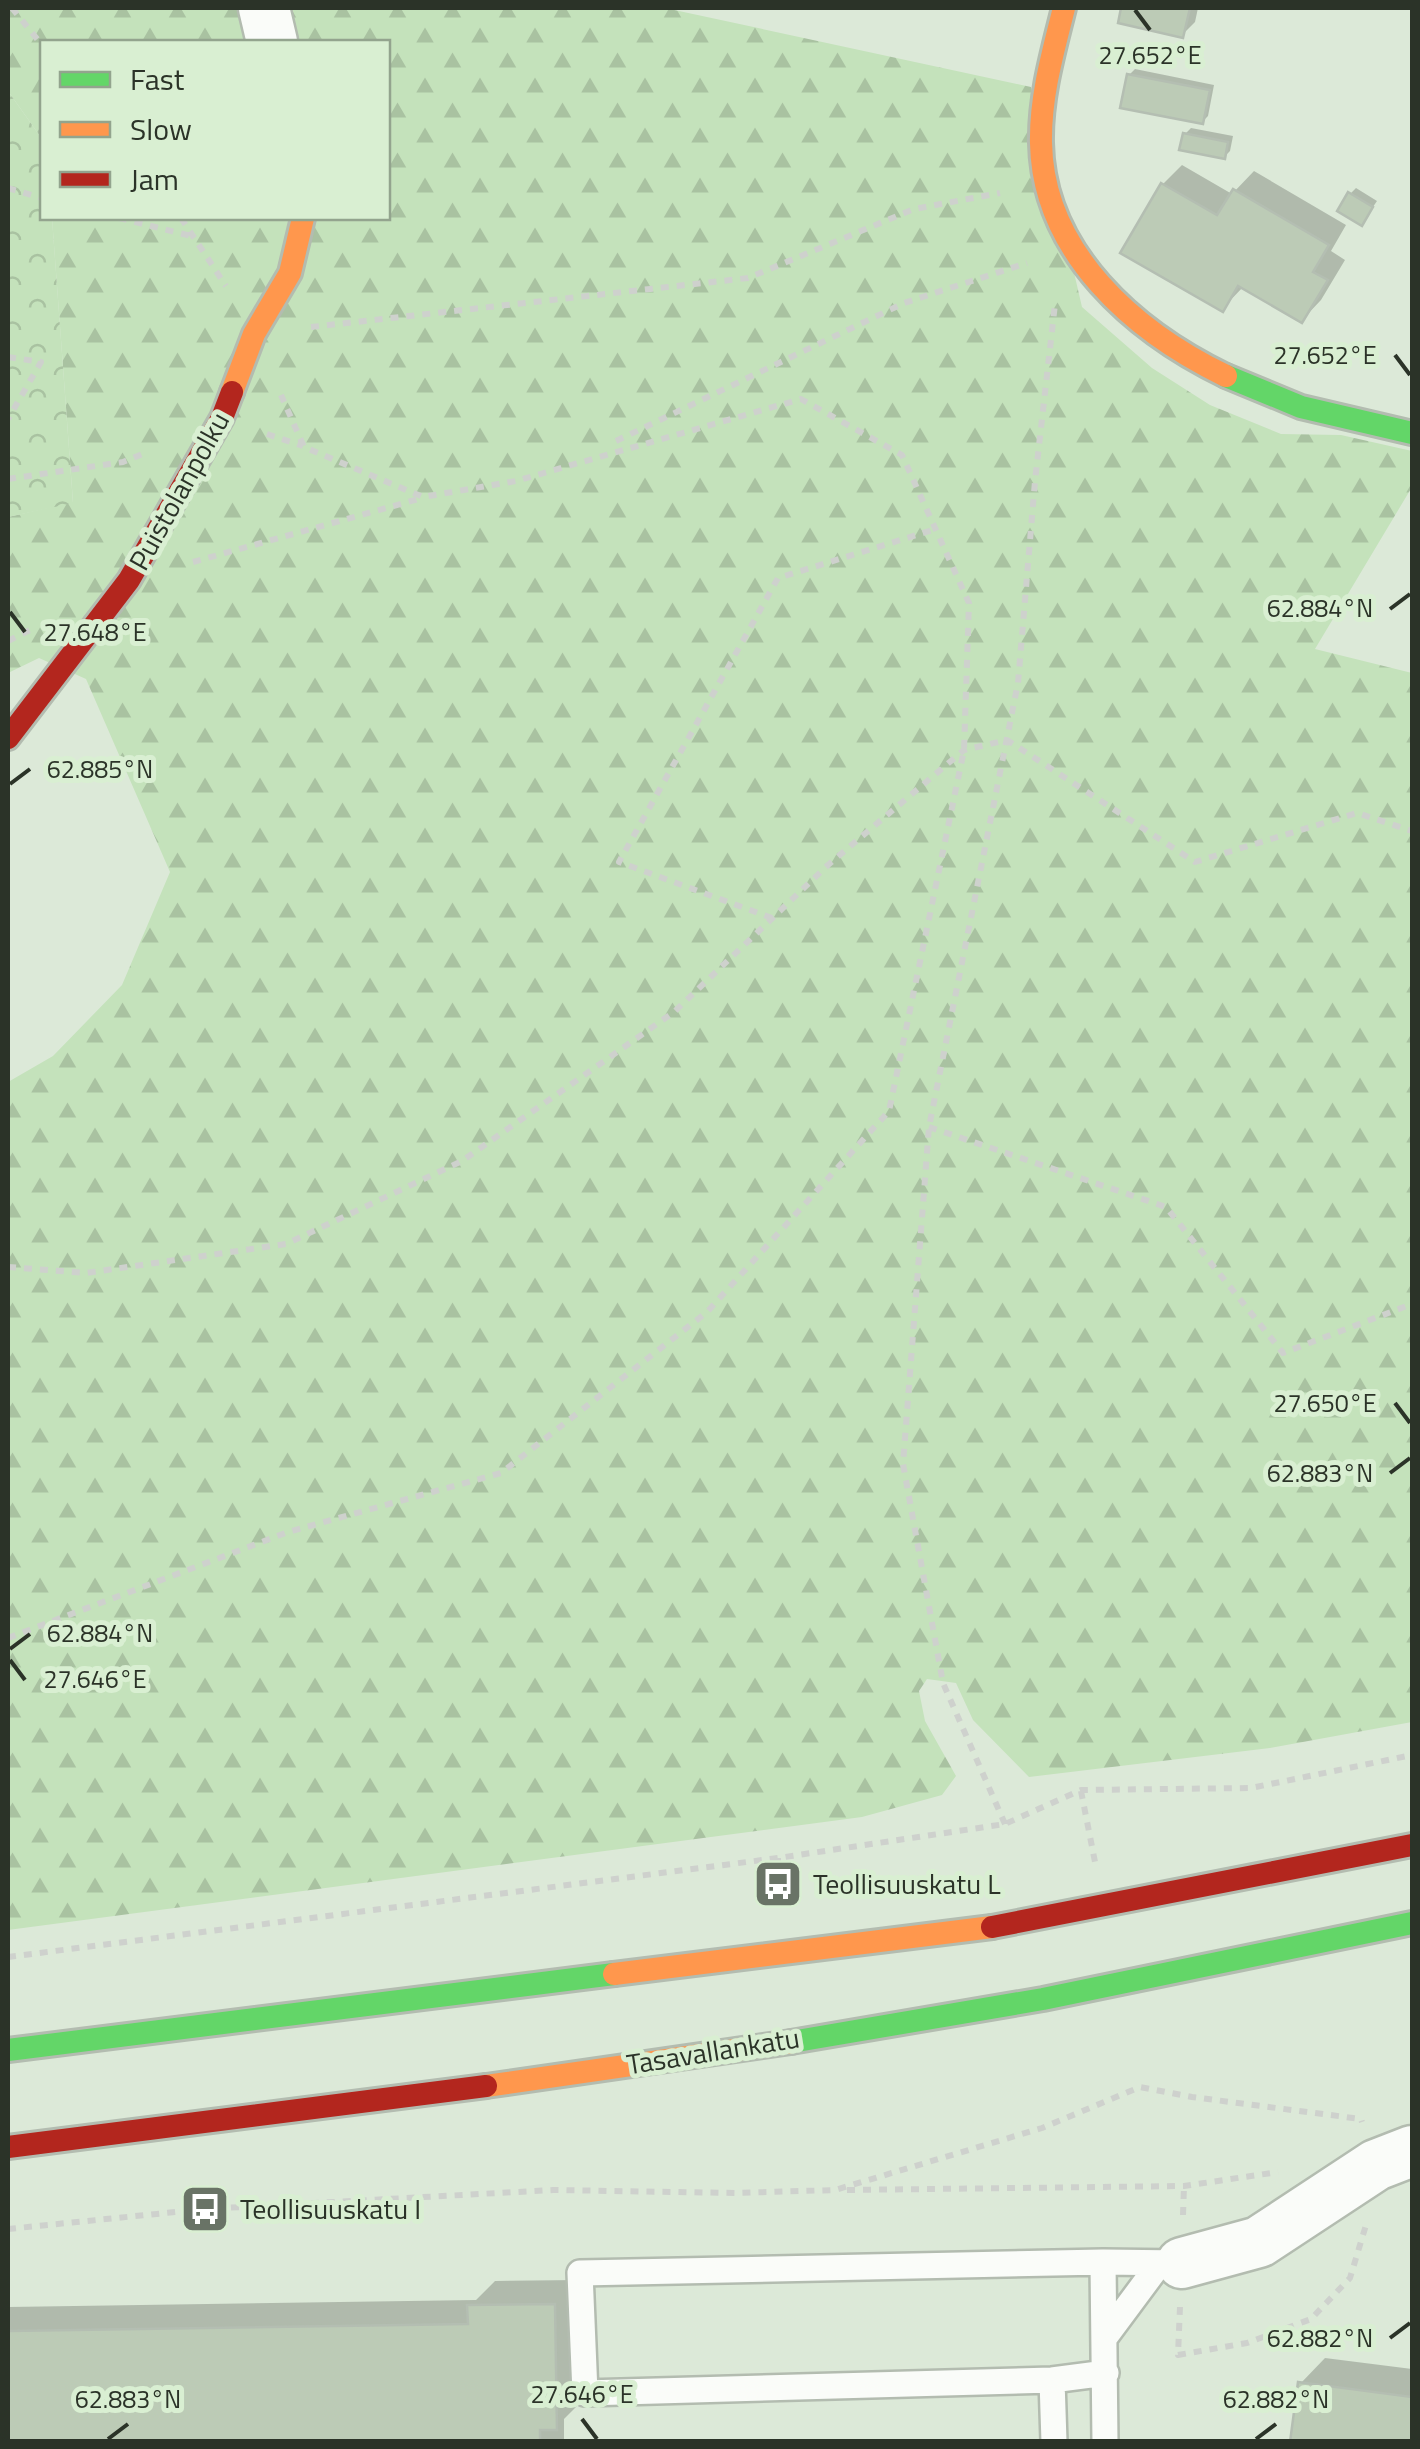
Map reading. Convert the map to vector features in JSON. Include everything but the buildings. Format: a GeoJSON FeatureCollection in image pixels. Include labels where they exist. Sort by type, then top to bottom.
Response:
{"type":"FeatureCollection","features":[{"type":"Feature","properties":{"kind":"main road"},"geometry":{"type":"LineString","coordinates":[[1064,8],[1042,129],[1046,185],[1060,244],[1148,332],[1218,376],[1290,404],[1412,433]]}},
{"type":"Feature","properties":{"kind":"main road","name":"Puistolanpolku"},"geometry":{"type":"LineString","coordinates":[[8,738],[129,580],[222,418],[254,334],[290,273],[303,220]]}},
{"type":"Feature","properties":{"kind":"main road"},"geometry":{"type":"LineString","coordinates":[[8,2050],[1024,1924],[1412,1845]]}},
{"type":"Feature","properties":{"kind":"main road","name":"Tasavallankatu"},"geometry":{"type":"LineString","coordinates":[[8,2146],[423,2096],[899,2023],[1189,1972],[1412,1923]]}},
{"type":"Feature","properties":{"kind":"street"},"geometry":{"type":"LineString","coordinates":[[264,8],[272,40]]}},
{"type":"Feature","properties":{"kind":"street"},"geometry":{"type":"LineString","coordinates":[[1171,2263],[1259,2242],[1376,2165],[1412,2152]]}},
{"type":"Feature","properties":{"kind":"lane"},"geometry":{"type":"LineString","coordinates":[[1103,2262],[1105,2442]]}},
{"type":"Feature","properties":{"kind":"lane"},"geometry":{"type":"LineString","coordinates":[[1106,2373],[1052,2380],[585,2393],[580,2273],[1171,2263]]}},
{"type":"Feature","properties":{"kind":"lane"},"geometry":{"type":"LineString","coordinates":[[1105,2337],[1171,2263]]}},
{"type":"Feature","properties":{"kind":"lane"},"geometry":{"type":"LineString","coordinates":[[1052,2380],[1054,2442]]}},
{"type":"Feature","properties":{"kind":"path"},"geometry":{"type":"LineString","coordinates":[[12,8],[40,43]]}},
{"type":"Feature","properties":{"kind":"path"},"geometry":{"type":"LineString","coordinates":[[254,334],[748,278],[914,208],[1046,185]]}},
{"type":"Feature","properties":{"kind":"path"},"geometry":{"type":"LineString","coordinates":[[8,188],[40,197]]}},
{"type":"Feature","properties":{"kind":"path"},"geometry":{"type":"LineString","coordinates":[[127,220],[196,237]]}},
{"type":"Feature","properties":{"kind":"path"},"geometry":{"type":"LineString","coordinates":[[183,220],[254,334],[304,447],[423,497]]}},
{"type":"Feature","properties":{"kind":"path"},"geometry":{"type":"LineString","coordinates":[[616,441],[904,303],[1060,244],[1055,328],[1035,481],[1018,683],[929,1127],[902,1464],[943,1683],[1005,1824]]}},
{"type":"Feature","properties":{"kind":"path"},"geometry":{"type":"LineString","coordinates":[[8,357],[41,362],[8,419]]}},
{"type":"Feature","properties":{"kind":"path"},"geometry":{"type":"LineString","coordinates":[[8,1638],[288,1532],[501,1474],[707,1312],[889,1111],[964,750],[969,603],[902,455],[800,399],[516,482],[423,497],[129,580]]}},
{"type":"Feature","properties":{"kind":"path"},"geometry":{"type":"LineString","coordinates":[[773,918],[619,862],[778,578],[936,529]]}},
{"type":"Feature","properties":{"kind":"path"},"geometry":{"type":"LineString","coordinates":[[8,640],[43,623]]}},
{"type":"Feature","properties":{"kind":"path"},"geometry":{"type":"LineString","coordinates":[[8,1267],[86,1273],[286,1244],[462,1161],[674,1012],[828,865],[964,750],[1008,740],[1195,862],[1357,814],[1412,831]]}},
{"type":"Feature","properties":{"kind":"path"},"geometry":{"type":"LineString","coordinates":[[929,1127],[1166,1206],[1283,1353],[1412,1304]]}},
{"type":"Feature","properties":{"kind":"path"},"geometry":{"type":"LineString","coordinates":[[8,1957],[778,1858],[1005,1824],[1081,1790],[1251,1788],[1412,1755]]}},
{"type":"Feature","properties":{"kind":"path"},"geometry":{"type":"LineString","coordinates":[[1081,1790],[1096,1863]]}},
{"type":"Feature","properties":{"kind":"path"},"geometry":{"type":"LineString","coordinates":[[778,1858],[778,1884]]}},
{"type":"Feature","properties":{"kind":"path"},"geometry":{"type":"LineString","coordinates":[[836,2190],[1042,2128],[1140,2087]]}},
{"type":"Feature","properties":{"kind":"path"},"geometry":{"type":"LineString","coordinates":[[1346,2130],[1361,2119]]}},
{"type":"Feature","properties":{"kind":"path"},"geometry":{"type":"LineString","coordinates":[[8,2229],[206,2208],[553,2190],[736,2192],[1184,2186],[1283,2172]]}},
{"type":"Feature","properties":{"kind":"green space"},"geometry":{"type":"Polygon","coordinates":[[[8,8],[665,8],[1031,87],[1082,307],[1152,368],[1210,405],[1281,434],[1341,435],[1412,451],[1412,487],[1315,649],[1412,673],[1412,1722],[1270,1748],[1029,1777],[973,1720],[956,1683],[927,1679],[919,1691],[925,1721],[956,1776],[942,1795],[862,1817],[8,1930],[8,1082],[53,1056],[122,985],[170,872],[86,679],[39,658],[8,673],[8,517],[73,502],[52,220],[390,220],[390,40],[40,40],[40,136],[8,91],[8,8]]]}},
{"type":"Feature","properties":{"kind":"green space"},"geometry":{"type":"Polygon","coordinates":[[[8,91],[40,136],[40,220],[52,220],[73,503],[8,517],[8,91]]]}},
{"type":"Feature","properties":{"kind":"traffic: fast"},"geometry":{"type":"LineString","coordinates":[[1226,376],[1301,407],[1412,433]]}},
{"type":"Feature","properties":{"kind":"traffic: fast"},"geometry":{"type":"LineString","coordinates":[[791,2042],[1043,1999],[1412,1923]]}},
{"type":"Feature","properties":{"kind":"traffic: fast"},"geometry":{"type":"LineString","coordinates":[[8,2050],[614,1974]]}},
{"type":"Feature","properties":{"kind":"traffic: slow"},"geometry":{"type":"LineString","coordinates":[[1064,8],[1041,126],[1046,183],[1058,220],[1076,253],[1128,312],[1159,337],[1226,376]]}},
{"type":"Feature","properties":{"kind":"traffic: slow"},"geometry":{"type":"LineString","coordinates":[[232,392],[254,334],[290,273],[303,220]]}},
{"type":"Feature","properties":{"kind":"traffic: slow"},"geometry":{"type":"LineString","coordinates":[[614,1974],[992,1927]]}},
{"type":"Feature","properties":{"kind":"traffic: slow"},"geometry":{"type":"LineString","coordinates":[[486,2086],[791,2042]]}},
{"type":"Feature","properties":{"kind":"traffic: jam"},"geometry":{"type":"LineString","coordinates":[[8,738],[129,580],[222,418],[232,392]]}},
{"type":"Feature","properties":{"kind":"traffic: jam"},"geometry":{"type":"LineString","coordinates":[[992,1927],[1412,1845]]}},
{"type":"Feature","properties":{"kind":"traffic: jam"},"geometry":{"type":"LineString","coordinates":[[8,2147],[486,2086]]}},
{"type":"Feature","properties":{"kind":"place","name":"Teollisuuskatu L"},"geometry":{"type":"Point","coordinates":[778,1884]}},
{"type":"Feature","properties":{"kind":"place","name":"Teollisuuskatu I"},"geometry":{"type":"Point","coordinates":[205,2209]}}]}
